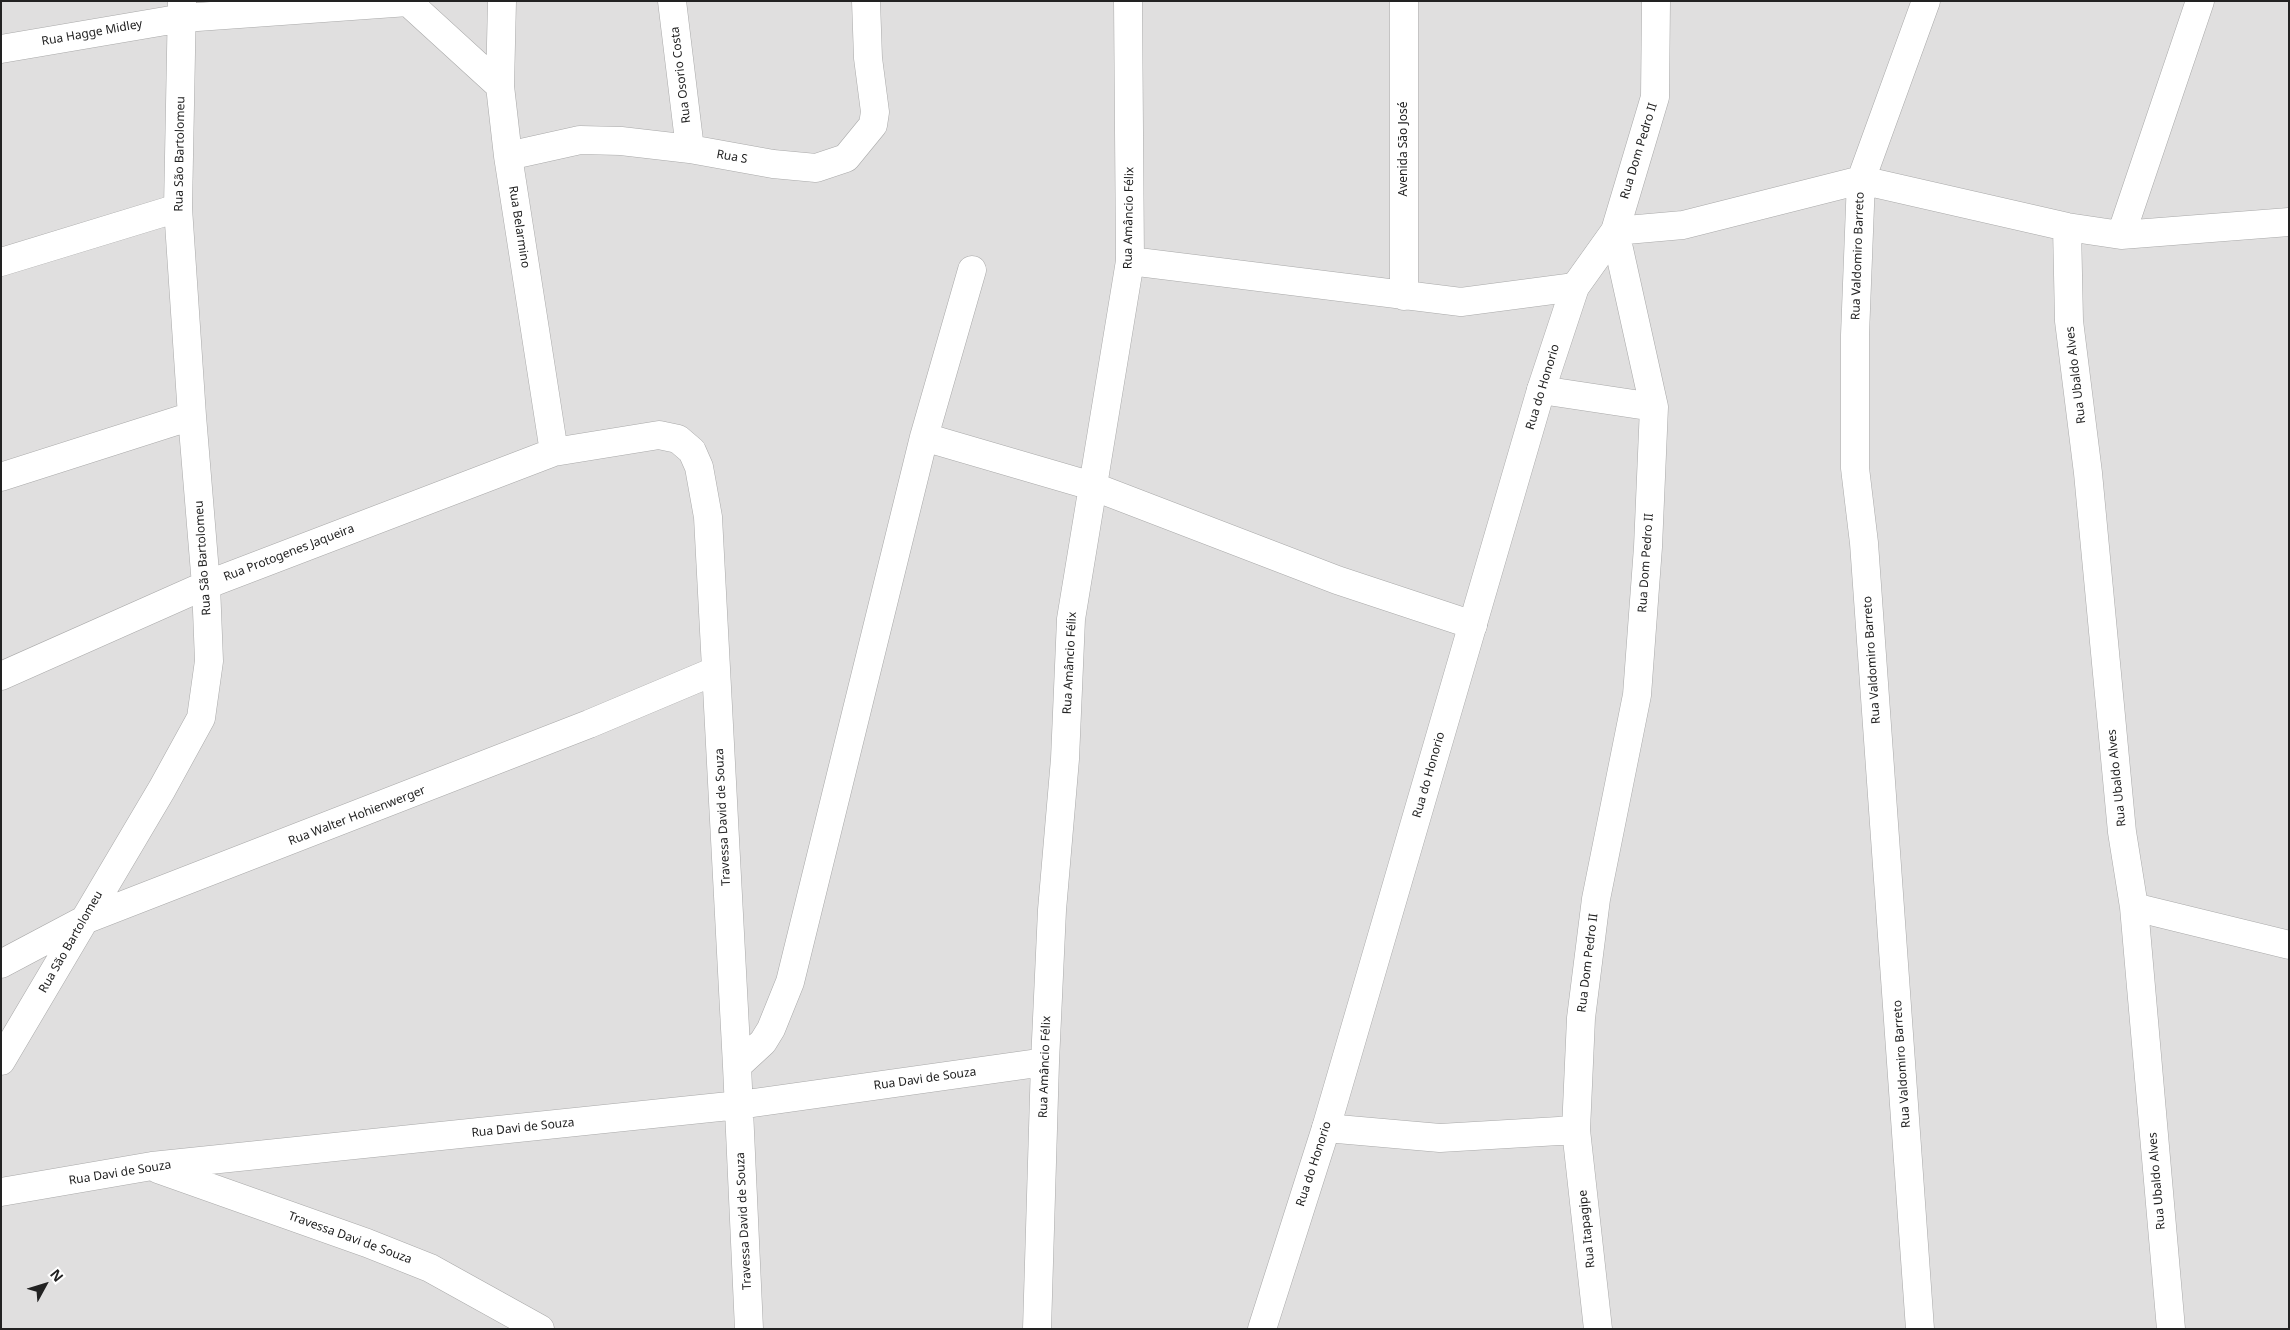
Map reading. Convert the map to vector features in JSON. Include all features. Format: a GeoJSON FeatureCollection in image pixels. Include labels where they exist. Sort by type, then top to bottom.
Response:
{"type":"FeatureCollection","features":[{"type":"Feature","properties":{"kind":"street","name":"Rua Belarmino"},"geometry":{"type":"LineString","coordinates":[[502,1],[500,86],[508,156],[554,452]]}},
{"type":"Feature","properties":{"kind":"street","name":"Rua Osorio Costa"},"geometry":{"type":"LineString","coordinates":[[672,1],[690,149]]}},
{"type":"Feature","properties":{"kind":"street","name":"Rua S"},"geometry":{"type":"LineString","coordinates":[[508,156],[580,140],[621,141],[690,149],[773,164],[816,168],[846,158],[873,125],[874,112],[868,58],[866,1]]}},
{"type":"Feature","properties":{"kind":"street","name":"Rua Amâncio Félix"},"geometry":{"type":"LineString","coordinates":[[1037,1329],[1044,1062],[1052,910],[1065,759],[1071,619],[1130,261],[1128,1]]}},
{"type":"Feature","properties":{"kind":"street","name":"Avenida São José"},"geometry":{"type":"LineString","coordinates":[[1404,1],[1404,296]]}},
{"type":"Feature","properties":{"kind":"street","name":"Rua Dom Pedro II"},"geometry":{"type":"LineString","coordinates":[[1576,1130],[1581,1018],[1596,899],[1637,695],[1648,547],[1654,406],[1615,231],[1655,97],[1656,1]]}},
{"type":"Feature","properties":{"kind":"street","name":"Rua Valdomiro Barreto"},"geometry":{"type":"LineString","coordinates":[[1920,1329],[1864,543],[1855,468],[1855,335],[1861,180],[1926,1]]}},
{"type":"Feature","properties":{"kind":"street"},"geometry":{"type":"LineString","coordinates":[[2121,235],[2200,1]]}},
{"type":"Feature","properties":{"kind":"street"},"geometry":{"type":"LineString","coordinates":[[409,2],[500,86]]}},
{"type":"Feature","properties":{"kind":"street","name":"Rua Hagge Midley"},"geometry":{"type":"LineString","coordinates":[[1,48],[182,10],[409,2]]}},
{"type":"Feature","properties":{"kind":"street","name":"Rua São Bartolomeu"},"geometry":{"type":"LineString","coordinates":[[1,1061],[82,921],[162,789],[201,718],[209,661],[206,585],[178,208],[182,10]]}},
{"type":"Feature","properties":{"kind":"street"},"geometry":{"type":"LineString","coordinates":[[1615,231],[1683,225],[1861,180],[2066,227],[2121,235],[2289,222]]}},
{"type":"Feature","properties":{"kind":"street"},"geometry":{"type":"LineString","coordinates":[[1,262],[178,208]]}},
{"type":"Feature","properties":{"kind":"street","name":"Rua Ubaldo Alves"},"geometry":{"type":"LineString","coordinates":[[2066,227],[2069,321],[2088,473],[2122,832],[2134,907],[2171,1329]]}},
{"type":"Feature","properties":{"kind":"street","name":"Rua do Honorio"},"geometry":{"type":"LineString","coordinates":[[1262,1329],[1326,1128],[1541,390],[1575,287],[1615,231]]}},
{"type":"Feature","properties":{"kind":"street"},"geometry":{"type":"LineString","coordinates":[[1130,261],[1461,302],[1575,287]]}},
{"type":"Feature","properties":{"kind":"street"},"geometry":{"type":"LineString","coordinates":[[737,1066],[763,1042],[790,982],[924,437],[972,270]]}},
{"type":"Feature","properties":{"kind":"street"},"geometry":{"type":"LineString","coordinates":[[1541,390],[1654,406]]}},
{"type":"Feature","properties":{"kind":"street"},"geometry":{"type":"LineString","coordinates":[[1,477],[192,416]]}},
{"type":"Feature","properties":{"kind":"street","name":"Travessa David de Souza"},"geometry":{"type":"LineString","coordinates":[[554,452],[659,435],[678,440],[692,451],[699,467],[708,517],[749,1329]]}},
{"type":"Feature","properties":{"kind":"street"},"geometry":{"type":"LineString","coordinates":[[924,437],[1092,486],[1337,580],[1473,625]]}},
{"type":"Feature","properties":{"kind":"street","name":"Rua Protogenes Jaqueira"},"geometry":{"type":"LineString","coordinates":[[1,676],[206,585],[554,452]]}},
{"type":"Feature","properties":{"kind":"street","name":"Rua Walter Hohienwerger"},"geometry":{"type":"LineString","coordinates":[[1,964],[82,921],[571,732],[715,671]]}},
{"type":"Feature","properties":{"kind":"street"},"geometry":{"type":"LineString","coordinates":[[2134,907],[2289,944]]}},
{"type":"Feature","properties":{"kind":"street","name":"Rua Davi de Souza"},"geometry":{"type":"LineString","coordinates":[[1,1192],[152,1166],[739,1105],[1044,1062]]}},
{"type":"Feature","properties":{"kind":"street"},"geometry":{"type":"LineString","coordinates":[[1326,1128],[1440,1138],[1576,1130]]}},
{"type":"Feature","properties":{"kind":"street","name":"Rua Itapagipe"},"geometry":{"type":"LineString","coordinates":[[1576,1130],[1598,1329]]}},
{"type":"Feature","properties":{"kind":"street","name":"Travessa Davi de Souza"},"geometry":{"type":"LineString","coordinates":[[152,1166],[368,1243],[430,1268],[540,1329]]}},
{"type":"Feature","properties":{"kind":"shaded area"},"geometry":{"type":"Polygon","coordinates":[[[1,1],[2289,1],[2289,1329],[1,1329],[1,1]]]}}]}
